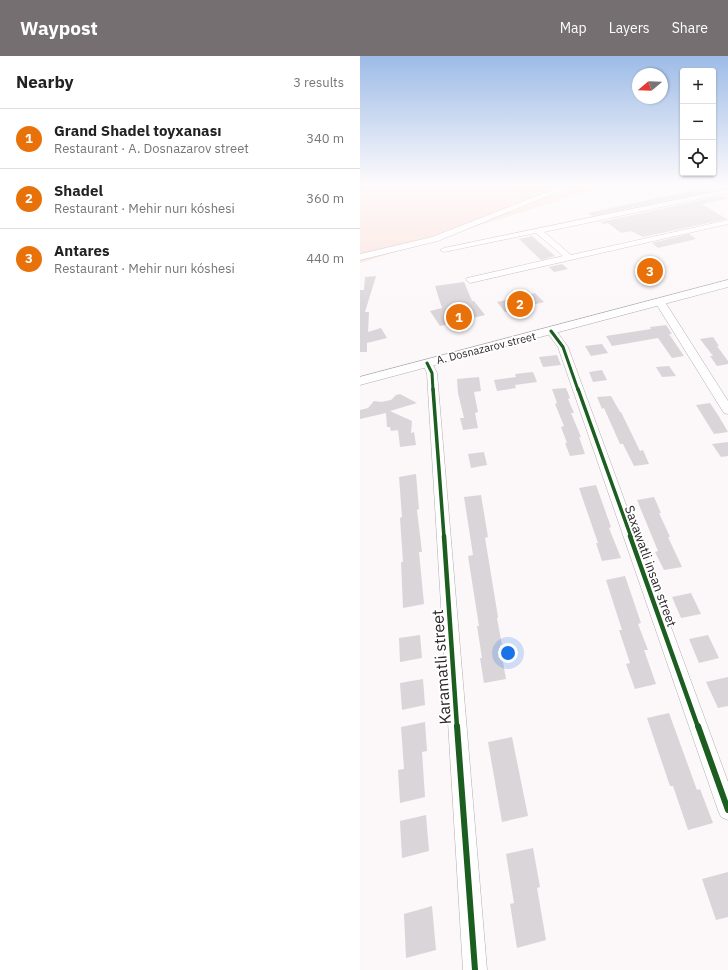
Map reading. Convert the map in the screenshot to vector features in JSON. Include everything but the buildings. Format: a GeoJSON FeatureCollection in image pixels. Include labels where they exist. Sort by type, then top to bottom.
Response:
{"type":"FeatureCollection","features":[{"type":"Feature","properties":{"kind":"main road","name":"A. Dosnazarov street"},"geometry":{"type":"LineString","coordinates":[[360,381],[728,283]]}},
{"type":"Feature","properties":{"kind":"street"},"geometry":{"type":"LineString","coordinates":[[360,257],[435,239],[464,228]]}},
{"type":"Feature","properties":{"kind":"street"},"geometry":{"type":"LineString","coordinates":[[444,250],[548,228]]}},
{"type":"Feature","properties":{"kind":"street"},"geometry":{"type":"LineString","coordinates":[[470,280],[703,228]]}},
{"type":"Feature","properties":{"kind":"street"},"geometry":{"type":"LineString","coordinates":[[537,230],[569,258]]}},
{"type":"Feature","properties":{"kind":"street"},"geometry":{"type":"LineString","coordinates":[[660,302],[728,410]]}},
{"type":"Feature","properties":{"kind":"street","name":"Saxawatli insan street"},"geometry":{"type":"LineString","coordinates":[[551,331],[563,347],[728,810]]}},
{"type":"Feature","properties":{"kind":"street","name":"Karamatli street"},"geometry":{"type":"LineString","coordinates":[[427,363],[432,374],[476,970]]}},
{"type":"Feature","properties":{"kind":"shaded area"},"geometry":{"type":"Polygon","coordinates":[[[360,228],[472,228],[360,263],[360,228]]]}},
{"type":"Feature","properties":{"kind":"cycle path"},"geometry":{"type":"LineString","coordinates":[[551,331],[563,347],[728,810]]}},
{"type":"Feature","properties":{"kind":"cycle path"},"geometry":{"type":"LineString","coordinates":[[427,363],[432,373],[475,970]]}},
{"type":"Feature","properties":{"kind":"place","name":"Antares"},"geometry":{"type":"Point","coordinates":[650,271]}},
{"type":"Feature","properties":{"kind":"place","name":"Shadel"},"geometry":{"type":"Point","coordinates":[520,304]}},
{"type":"Feature","properties":{"kind":"place","name":"Grand Shadel toyxanası"},"geometry":{"type":"Point","coordinates":[459,317]}}]}
